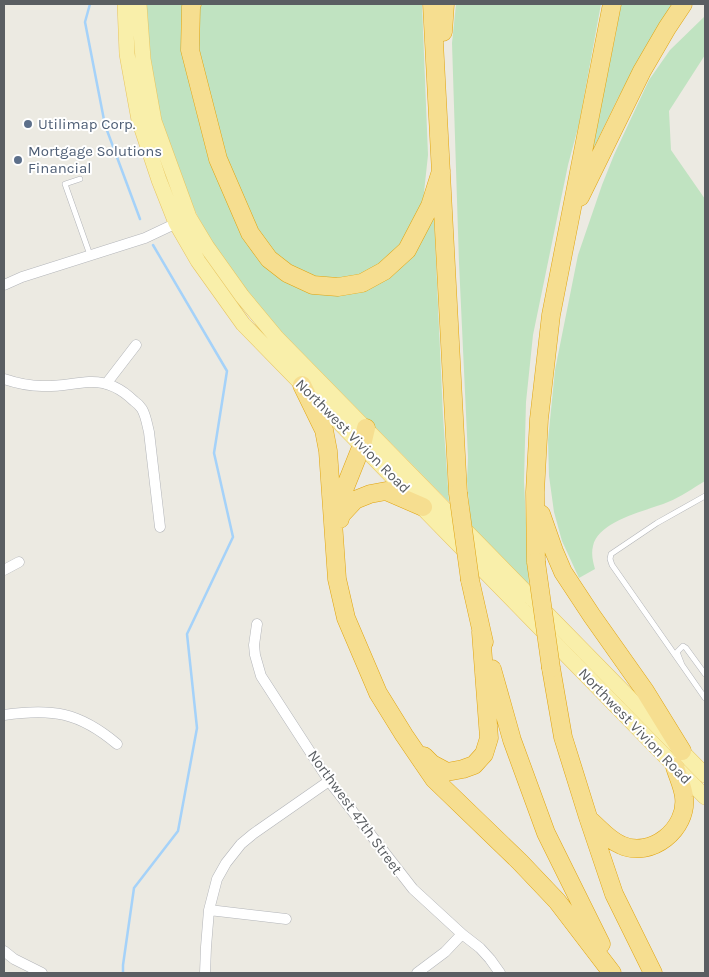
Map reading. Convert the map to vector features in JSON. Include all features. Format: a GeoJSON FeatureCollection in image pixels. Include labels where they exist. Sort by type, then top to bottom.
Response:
{"type":"FeatureCollection","features":[{"type":"Feature","properties":{"kind":"highway"},"geometry":{"type":"LineString","coordinates":[[192,4],[190,50],[218,158],[250,232],[269,259],[287,273],[314,285],[338,288],[362,283],[384,271],[407,250],[430,206],[441,171]]}},
{"type":"Feature","properties":{"kind":"highway"},"geometry":{"type":"LineString","coordinates":[[432,4],[458,493],[470,580],[481,632],[512,740],[546,833],[616,973]]}},
{"type":"Feature","properties":{"kind":"highway"},"geometry":{"type":"LineString","coordinates":[[437,100],[445,4]]}},
{"type":"Feature","properties":{"kind":"highway"},"geometry":{"type":"LineString","coordinates":[[612,4],[551,314],[539,419],[535,492],[536,562],[563,737],[614,894],[653,973]]}},
{"type":"Feature","properties":{"kind":"highway"},"geometry":{"type":"LineString","coordinates":[[570,217],[642,71],[683,4]]}},
{"type":"Feature","properties":{"kind":"highway"},"geometry":{"type":"LineString","coordinates":[[302,385],[324,430],[328,451],[337,579],[346,618],[378,693],[434,778],[558,900],[612,973]]}},
{"type":"Feature","properties":{"kind":"highway"},"geometry":{"type":"LineString","coordinates":[[366,428],[362,446],[344,490],[340,516],[340,540],[345,583],[355,624],[373,667],[398,716],[425,757],[432,764],[447,772],[463,770],[474,764],[484,754],[489,738],[481,632]]}},
{"type":"Feature","properties":{"kind":"highway"},"geometry":{"type":"LineString","coordinates":[[340,516],[355,500],[370,494],[386,491],[423,507]]}},
{"type":"Feature","properties":{"kind":"highway"},"geometry":{"type":"LineString","coordinates":[[535,492],[545,527],[563,572],[644,691],[682,751]]}},
{"type":"Feature","properties":{"kind":"highway"},"geometry":{"type":"LineString","coordinates":[[588,818],[609,838],[623,846],[638,849],[652,846],[663,840],[672,833],[684,812],[684,798],[675,767]]}},
{"type":"Feature","properties":{"kind":"main road","name":"Northwest Vivion Road"},"geometry":{"type":"LineString","coordinates":[[125,4],[127,54],[139,120],[198,261],[243,324],[705,797]]}},
{"type":"Feature","properties":{"kind":"main road","name":"Northwest Vivion Road"},"geometry":{"type":"LineString","coordinates":[[139,4],[143,59],[154,121],[182,220],[207,247],[242,296],[277,338],[705,774]]}},
{"type":"Feature","properties":{"kind":"street"},"geometry":{"type":"LineString","coordinates":[[4,285],[22,277],[145,238],[182,220]]}},
{"type":"Feature","properties":{"kind":"street"},"geometry":{"type":"LineString","coordinates":[[106,384],[136,345]]}},
{"type":"Feature","properties":{"kind":"street"},"geometry":{"type":"LineString","coordinates":[[4,379],[16,383],[40,386],[89,382],[106,384],[118,388],[141,407],[149,432],[160,527]]}},
{"type":"Feature","properties":{"kind":"street"},"geometry":{"type":"LineString","coordinates":[[4,570],[20,562]]}},
{"type":"Feature","properties":{"kind":"street","name":"Northwest 47th Street"},"geometry":{"type":"LineString","coordinates":[[257,624],[255,650],[261,676],[329,781],[413,888],[462,934],[480,948],[500,973]]}},
{"type":"Feature","properties":{"kind":"street"},"geometry":{"type":"LineString","coordinates":[[4,715],[29,711],[68,716],[103,732],[117,744]]}},
{"type":"Feature","properties":{"kind":"street"},"geometry":{"type":"LineString","coordinates":[[205,973],[209,910],[217,879],[226,863],[241,844],[253,834],[329,781]]}},
{"type":"Feature","properties":{"kind":"street"},"geometry":{"type":"LineString","coordinates":[[209,910],[286,919]]}},
{"type":"Feature","properties":{"kind":"street"},"geometry":{"type":"LineString","coordinates":[[417,973],[428,966],[462,934]]}},
{"type":"Feature","properties":{"kind":"street"},"geometry":{"type":"LineString","coordinates":[[4,951],[14,959],[42,973]]}},
{"type":"Feature","properties":{"kind":"lane"},"geometry":{"type":"LineString","coordinates":[[80,178],[66,184],[90,256]]}},
{"type":"Feature","properties":{"kind":"lane"},"geometry":{"type":"LineString","coordinates":[[705,496],[657,523],[611,554],[610,559],[612,565],[705,698]]}},
{"type":"Feature","properties":{"kind":"lane"},"geometry":{"type":"LineString","coordinates":[[682,665],[677,652],[683,646],[705,674]]}},
{"type":"Feature","properties":{"kind":"green space"},"geometry":{"type":"Polygon","coordinates":[[[146,4],[184,4],[182,46],[203,136],[225,190],[274,271],[359,289],[430,218],[434,217],[449,502],[260,310],[220,255],[199,219],[178,174],[163,128],[148,51],[146,4]]]}},
{"type":"Feature","properties":{"kind":"green space"},"geometry":{"type":"Polygon","coordinates":[[[200,4],[422,4],[428,155],[423,202],[402,247],[371,273],[332,281],[302,274],[277,258],[263,241],[221,148],[200,65],[198,21],[200,4]]]}},
{"type":"Feature","properties":{"kind":"green space"},"geometry":{"type":"Polygon","coordinates":[[[456,4],[601,4],[579,124],[568,165],[533,335],[526,402],[524,481],[529,585],[471,526],[467,481],[468,457],[459,263],[452,43],[456,4]]]}},
{"type":"Feature","properties":{"kind":"green space"},"geometry":{"type":"Polygon","coordinates":[[[620,4],[673,4],[646,46],[593,149],[592,145],[616,33],[620,4]]]}},
{"type":"Feature","properties":{"kind":"green space"},"geometry":{"type":"Polygon","coordinates":[[[705,16],[705,55],[669,111],[671,150],[705,199],[705,481],[673,500],[625,518],[604,529],[597,537],[593,546],[592,555],[595,569],[579,578],[562,541],[554,512],[549,476],[548,440],[555,370],[578,255],[614,155],[649,80],[670,50],[705,16]]]}},
{"type":"Feature","properties":{"kind":"waterway"},"geometry":{"type":"LineString","coordinates":[[90,4],[85,22],[105,125],[140,219]]}},
{"type":"Feature","properties":{"kind":"waterway"},"geometry":{"type":"LineString","coordinates":[[123,973],[134,888],[178,831],[197,728],[187,634],[233,537],[214,453],[227,371],[153,245]]}},
{"type":"Feature","properties":{"kind":"place","name":"Utilimap Corp."},"geometry":{"type":"Point","coordinates":[28,124]}},
{"type":"Feature","properties":{"kind":"place","name":"Mortgage Solutions Financial"},"geometry":{"type":"Point","coordinates":[18,160]}}]}
